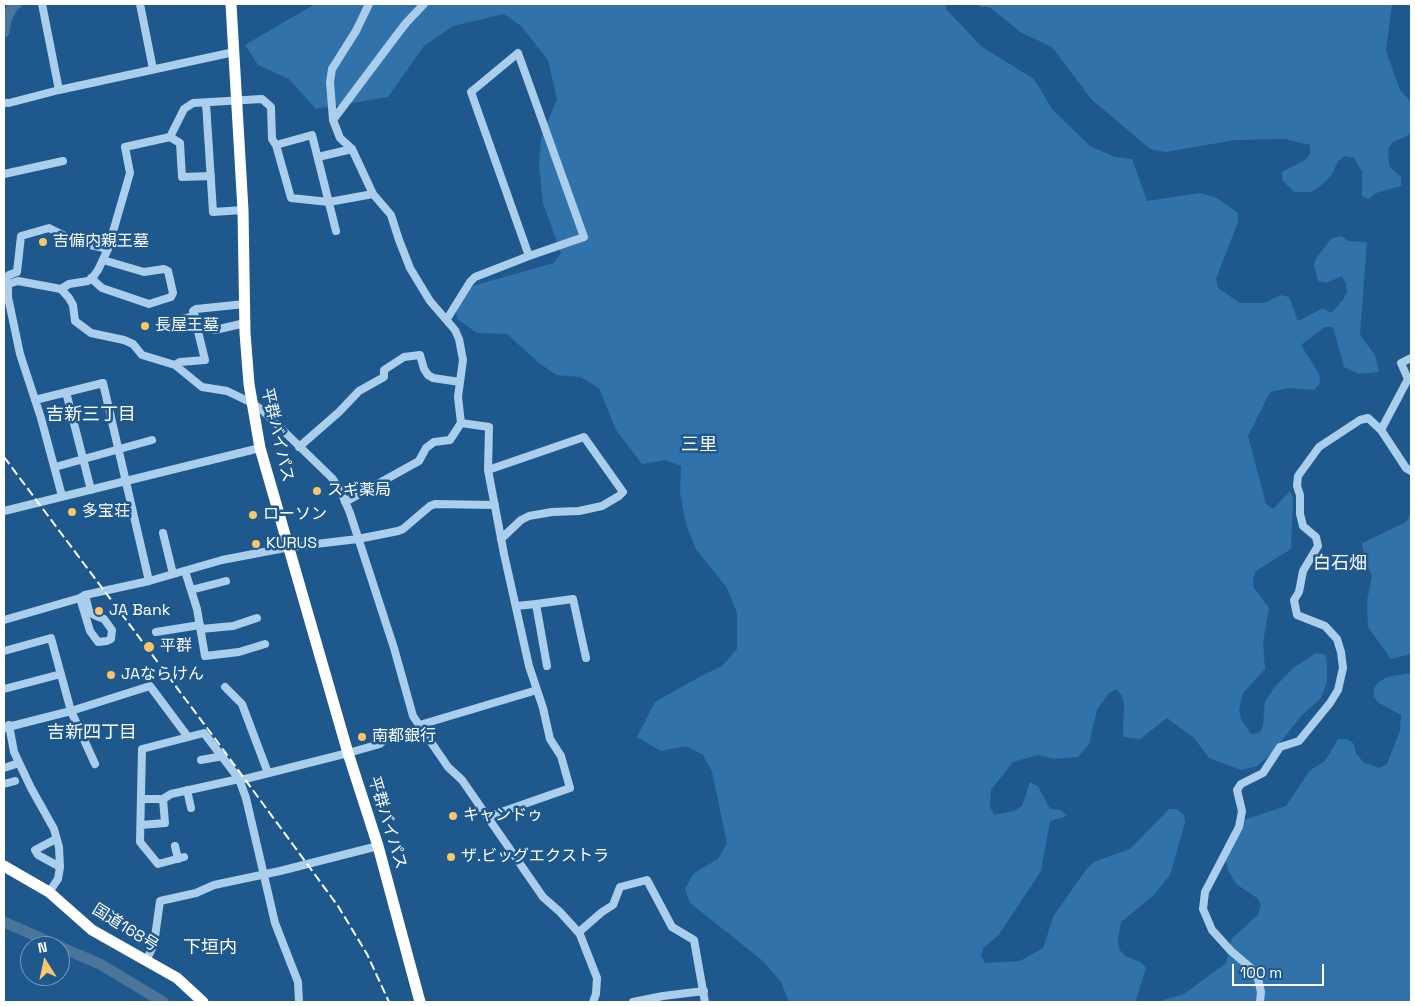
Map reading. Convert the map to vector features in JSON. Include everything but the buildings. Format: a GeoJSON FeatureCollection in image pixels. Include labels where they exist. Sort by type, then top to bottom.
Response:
{"type":"FeatureCollection","features":[{"type":"Feature","properties":{"kind":"highway","name":"平群バイパス"},"geometry":{"type":"LineString","coordinates":[[231,4],[243,210],[245,323],[252,403],[260,448],[348,753],[378,846],[420,1002]]}},
{"type":"Feature","properties":{"kind":"highway","name":"国道168号"},"geometry":{"type":"LineString","coordinates":[[4,866],[49,892],[92,930],[177,978],[203,1002]]}},
{"type":"Feature","properties":{"kind":"street"},"geometry":{"type":"LineString","coordinates":[[42,4],[59,90]]}},
{"type":"Feature","properties":{"kind":"street"},"geometry":{"type":"LineString","coordinates":[[140,4],[153,69]]}},
{"type":"Feature","properties":{"kind":"street"},"geometry":{"type":"LineString","coordinates":[[345,502],[419,461],[426,448],[434,442],[450,440],[461,423],[458,398],[463,360],[455,330],[430,301],[410,268],[391,215],[374,194],[352,149],[340,138],[333,120],[330,82],[332,69],[356,31],[369,4]]}},
{"type":"Feature","properties":{"kind":"street"},"geometry":{"type":"LineString","coordinates":[[333,120],[406,23],[424,4]]}},
{"type":"Feature","properties":{"kind":"street"},"geometry":{"type":"LineString","coordinates":[[4,103],[234,52]]}},
{"type":"Feature","properties":{"kind":"street"},"geometry":{"type":"LineString","coordinates":[[447,319],[475,277],[584,237],[518,53],[471,92],[529,256]]}},
{"type":"Feature","properties":{"kind":"street"},"geometry":{"type":"LineString","coordinates":[[170,137],[184,108],[193,103],[262,99],[271,107],[272,139],[276,145],[291,198],[329,202],[374,194]]}},
{"type":"Feature","properties":{"kind":"street"},"geometry":{"type":"LineString","coordinates":[[206,103],[213,212],[243,210]]}},
{"type":"Feature","properties":{"kind":"street"},"geometry":{"type":"LineString","coordinates":[[276,145],[312,135],[336,231]]}},
{"type":"Feature","properties":{"kind":"street"},"geometry":{"type":"LineString","coordinates":[[61,289],[69,284],[88,281],[98,270],[108,250],[130,173],[125,147],[170,137],[180,143],[182,177],[211,176]]}},
{"type":"Feature","properties":{"kind":"street"},"geometry":{"type":"LineString","coordinates":[[318,157],[352,149]]}},
{"type":"Feature","properties":{"kind":"street"},"geometry":{"type":"LineString","coordinates":[[4,174],[63,161]]}},
{"type":"Feature","properties":{"kind":"street"},"geometry":{"type":"LineString","coordinates":[[62,496],[55,467],[20,354],[6,281],[9,275],[17,272],[21,236],[49,228],[77,242],[108,250]]}},
{"type":"Feature","properties":{"kind":"street"},"geometry":{"type":"LineString","coordinates":[[91,278],[102,288],[149,304],[170,297],[172,292],[168,271],[144,272],[103,260]]}},
{"type":"Feature","properties":{"kind":"street"},"geometry":{"type":"LineString","coordinates":[[6,281],[18,281],[61,289],[73,305],[76,321],[90,333],[124,340],[133,344],[142,355],[176,365],[202,387],[226,392],[252,403],[262,410],[332,478],[341,492],[358,540],[394,648],[413,716],[448,767],[462,780],[543,897],[579,933],[598,978],[593,1002]]}},
{"type":"Feature","properties":{"kind":"street"},"geometry":{"type":"LineString","coordinates":[[176,365],[180,362],[205,360],[193,311],[196,309],[245,304]]}},
{"type":"Feature","properties":{"kind":"street"},"geometry":{"type":"LineString","coordinates":[[169,322],[195,316]]}},
{"type":"Feature","properties":{"kind":"street"},"geometry":{"type":"LineString","coordinates":[[215,330],[245,323]]}},
{"type":"Feature","properties":{"kind":"street"},"geometry":{"type":"LineString","coordinates":[[299,446],[338,412],[359,390],[384,377],[384,370],[404,357],[420,355],[428,375],[433,378],[460,382]]}},
{"type":"Feature","properties":{"kind":"street"},"geometry":{"type":"LineString","coordinates":[[1381,430],[1408,379],[1401,364],[1411,358]]}},
{"type":"Feature","properties":{"kind":"street"},"geometry":{"type":"LineString","coordinates":[[35,400],[102,383],[148,581]]}},
{"type":"Feature","properties":{"kind":"street"},"geometry":{"type":"LineString","coordinates":[[66,392],[91,490]]}},
{"type":"Feature","properties":{"kind":"street"},"geometry":{"type":"LineString","coordinates":[[1260,1002],[1261,992],[1258,979],[1251,968],[1212,930],[1203,909],[1204,892],[1239,827],[1242,812],[1237,790],[1241,784],[1263,772],[1280,748],[1299,741],[1330,703],[1338,690],[1343,668],[1337,639],[1326,626],[1297,615],[1294,600],[1299,592],[1303,571],[1318,546],[1316,537],[1303,526],[1300,514],[1300,495],[1297,486],[1298,476],[1319,447],[1360,420],[1368,418],[1381,430],[1406,468],[1411,471]]}},
{"type":"Feature","properties":{"kind":"street"},"geometry":{"type":"LineString","coordinates":[[461,423],[489,427],[488,470],[529,666],[544,708],[550,739],[561,756],[570,788],[487,817]]}},
{"type":"Feature","properties":{"kind":"street"},"geometry":{"type":"LineString","coordinates":[[488,470],[584,437],[623,492],[602,506],[579,511],[552,512],[529,516],[521,520],[502,538]]}},
{"type":"Feature","properties":{"kind":"street"},"geometry":{"type":"LineString","coordinates":[[55,467],[152,440]]}},
{"type":"Feature","properties":{"kind":"street"},"geometry":{"type":"LineString","coordinates":[[4,511],[260,448]]}},
{"type":"Feature","properties":{"kind":"street"},"geometry":{"type":"LineString","coordinates":[[4,620],[222,560],[290,547],[358,540],[403,529],[430,506],[435,504],[495,505]]}},
{"type":"Feature","properties":{"kind":"street"},"geometry":{"type":"LineString","coordinates":[[163,533],[173,574]]}},
{"type":"Feature","properties":{"kind":"street"},"geometry":{"type":"LineString","coordinates":[[185,571],[197,609],[206,656],[239,652],[265,644]]}},
{"type":"Feature","properties":{"kind":"street"},"geometry":{"type":"LineString","coordinates":[[191,590],[226,581]]}},
{"type":"Feature","properties":{"kind":"street"},"geometry":{"type":"LineString","coordinates":[[83,597],[89,611],[104,619],[112,630],[111,638],[107,641],[98,642],[90,631],[83,597]]}},
{"type":"Feature","properties":{"kind":"street"},"geometry":{"type":"LineString","coordinates":[[516,606],[573,599],[586,658]]}},
{"type":"Feature","properties":{"kind":"street"},"geometry":{"type":"LineString","coordinates":[[536,604],[547,666]]}},
{"type":"Feature","properties":{"kind":"street"},"geometry":{"type":"LineString","coordinates":[[156,632],[200,627],[232,626],[257,618]]}},
{"type":"Feature","properties":{"kind":"street"},"geometry":{"type":"LineString","coordinates":[[4,651],[52,638],[71,711],[95,764]]}},
{"type":"Feature","properties":{"kind":"street"},"geometry":{"type":"LineString","coordinates":[[4,689],[61,674]]}},
{"type":"Feature","properties":{"kind":"street"},"geometry":{"type":"LineString","coordinates":[[49,892],[58,878],[60,867],[54,829],[19,764],[7,726],[71,711],[150,686],[188,736]]}},
{"type":"Feature","properties":{"kind":"street"},"geometry":{"type":"LineString","coordinates":[[225,687],[242,704],[268,773]]}},
{"type":"Feature","properties":{"kind":"street"},"geometry":{"type":"LineString","coordinates":[[142,799],[163,799],[171,794],[187,790],[245,779],[348,753],[380,744],[383,741],[420,728],[423,724],[537,690]]}},
{"type":"Feature","properties":{"kind":"street"},"geometry":{"type":"LineString","coordinates":[[175,846],[181,858],[158,864],[140,842],[142,749],[204,733],[239,779],[248,807],[262,874],[275,923],[298,982],[299,1002]]}},
{"type":"Feature","properties":{"kind":"street"},"geometry":{"type":"LineString","coordinates":[[201,760],[223,756]]}},
{"type":"Feature","properties":{"kind":"street"},"geometry":{"type":"LineString","coordinates":[[4,768],[19,764]]}},
{"type":"Feature","properties":{"kind":"street"},"geometry":{"type":"LineString","coordinates":[[4,784],[15,781]]}},
{"type":"Feature","properties":{"kind":"street"},"geometry":{"type":"LineString","coordinates":[[187,790],[191,808]]}},
{"type":"Feature","properties":{"kind":"street"},"geometry":{"type":"LineString","coordinates":[[141,825],[165,822],[163,799]]}},
{"type":"Feature","properties":{"kind":"street"},"geometry":{"type":"LineString","coordinates":[[56,839],[35,850],[38,855],[60,867]]}},
{"type":"Feature","properties":{"kind":"street"},"geometry":{"type":"LineString","coordinates":[[146,961],[154,944],[160,901],[196,893],[214,885],[378,846]]}},
{"type":"Feature","properties":{"kind":"street"},"geometry":{"type":"LineString","coordinates":[[579,933],[602,912],[613,905],[620,887],[647,880],[672,927],[694,940],[705,1002]]}},
{"type":"Feature","properties":{"kind":"street"},"geometry":{"type":"LineString","coordinates":[[634,1002],[663,996],[704,992]]}},
{"type":"Feature","properties":{"kind":"shaded area"},"geometry":{"type":"Polygon","coordinates":[[[315,4],[946,4],[946,9],[982,47],[1034,79],[1052,109],[1090,146],[1115,157],[1132,159],[1147,201],[1200,193],[1217,198],[1238,213],[1238,222],[1216,279],[1218,288],[1240,303],[1265,303],[1280,295],[1289,297],[1298,321],[1323,308],[1331,313],[1343,300],[1347,292],[1346,284],[1342,276],[1326,283],[1318,281],[1314,265],[1316,258],[1332,238],[1341,236],[1348,241],[1367,242],[1360,335],[1375,355],[1379,372],[1359,374],[1344,367],[1333,327],[1325,327],[1301,345],[1319,374],[1320,383],[1314,390],[1288,388],[1270,392],[1248,436],[1266,504],[1273,509],[1290,491],[1293,498],[1291,549],[1256,571],[1253,579],[1254,588],[1269,608],[1263,642],[1265,669],[1243,693],[1239,709],[1241,719],[1251,734],[1259,733],[1263,726],[1265,701],[1293,668],[1316,653],[1326,655],[1327,664],[1327,682],[1321,698],[1302,715],[1272,753],[1257,766],[1241,770],[1209,758],[1194,738],[1167,718],[1140,739],[1123,737],[1124,704],[1122,696],[1116,689],[1109,693],[1097,710],[1089,744],[1078,757],[1054,759],[1038,755],[1013,762],[991,790],[990,807],[994,815],[1014,811],[1022,806],[1030,782],[1038,786],[1050,809],[1061,810],[1067,816],[1050,821],[1041,871],[998,936],[984,947],[981,955],[985,963],[1020,961],[1043,948],[1054,915],[1088,867],[1096,861],[1130,849],[1169,809],[1177,809],[1184,815],[1185,823],[1170,875],[1154,895],[1121,922],[1118,939],[1119,949],[1125,956],[1140,962],[1146,968],[1136,1000],[1138,1002],[789,1002],[781,982],[763,961],[690,903],[685,889],[694,873],[718,859],[727,843],[712,772],[703,755],[686,746],[661,751],[637,737],[655,702],[722,666],[737,649],[737,613],[727,588],[696,549],[686,524],[680,493],[681,466],[665,460],[642,464],[616,430],[599,388],[580,377],[556,375],[539,363],[507,334],[477,333],[457,319],[454,301],[472,286],[554,263],[561,253],[543,203],[539,165],[541,138],[557,99],[548,60],[521,26],[504,14],[453,26],[424,46],[388,97],[316,109],[289,79],[258,65],[245,45],[315,4]]]}},
{"type":"Feature","properties":{"kind":"shaded area"},"geometry":{"type":"Polygon","coordinates":[[[979,4],[1392,4],[1386,51],[1400,90],[1411,102],[1411,134],[1393,142],[1388,149],[1389,166],[1401,177],[1401,186],[1376,193],[1369,199],[1362,196],[1362,172],[1354,158],[1345,156],[1338,161],[1331,176],[1318,188],[1310,192],[1294,192],[1283,181],[1282,172],[1305,160],[1310,154],[1310,145],[1285,139],[1235,140],[1166,152],[1150,149],[1092,100],[1052,47],[1022,33],[989,7],[980,7],[979,4]]]}},
{"type":"Feature","properties":{"kind":"shaded area"},"geometry":{"type":"Polygon","coordinates":[[[1411,512],[1411,654],[1391,659],[1368,627],[1367,601],[1372,576],[1365,560],[1362,543],[1406,522],[1411,512]]]}},
{"type":"Feature","properties":{"kind":"shaded area"},"geometry":{"type":"Polygon","coordinates":[[[1411,673],[1411,1002],[1157,1002],[1184,994],[1226,963],[1232,938],[1258,915],[1261,905],[1257,898],[1236,884],[1228,870],[1223,849],[1231,833],[1243,820],[1286,806],[1310,770],[1325,761],[1338,739],[1347,739],[1354,744],[1356,753],[1363,762],[1379,768],[1387,764],[1400,731],[1401,715],[1379,703],[1374,697],[1374,688],[1387,677],[1411,673]]]}},
{"type":"Feature","properties":{"kind":"waterway"},"geometry":{"type":"LineString","coordinates":[[4,32],[7,17],[16,4]]}},
{"type":"Feature","properties":{"kind":"waterway"},"geometry":{"type":"LineString","coordinates":[[4,922],[36,936]]}},
{"type":"Feature","properties":{"kind":"waterway"},"geometry":{"type":"LineString","coordinates":[[70,951],[100,964],[163,1002]]}},
{"type":"Feature","properties":{"kind":"railway"},"geometry":{"type":"LineString","coordinates":[[4,457],[338,906],[367,954],[389,1002]]}},
{"type":"Feature","properties":{"kind":"place","name":"吉備内親王墓"},"geometry":{"type":"Point","coordinates":[43,242]}},
{"type":"Feature","properties":{"kind":"place","name":"長屋王墓"},"geometry":{"type":"Point","coordinates":[145,326]}},
{"type":"Feature","properties":{"kind":"place","name":"スギ薬局"},"geometry":{"type":"Point","coordinates":[317,491]}},
{"type":"Feature","properties":{"kind":"place","name":"多宝荘"},"geometry":{"type":"Point","coordinates":[72,512]}},
{"type":"Feature","properties":{"kind":"place","name":"ローソン"},"geometry":{"type":"Point","coordinates":[253,515]}},
{"type":"Feature","properties":{"kind":"place","name":"KURUS"},"geometry":{"type":"Point","coordinates":[256,544]}},
{"type":"Feature","properties":{"kind":"place","name":"JA Bank"},"geometry":{"type":"Point","coordinates":[99,611]}},
{"type":"Feature","properties":{"kind":"place","name":"平群"},"geometry":{"type":"Point","coordinates":[149,647]}},
{"type":"Feature","properties":{"kind":"place","name":"JAならけん"},"geometry":{"type":"Point","coordinates":[111,675]}},
{"type":"Feature","properties":{"kind":"place","name":"南都銀行"},"geometry":{"type":"Point","coordinates":[362,737]}},
{"type":"Feature","properties":{"kind":"place","name":"キャンドゥ"},"geometry":{"type":"Point","coordinates":[453,816]}},
{"type":"Feature","properties":{"kind":"place","name":"ザ.ビッグエクストラ"},"geometry":{"type":"Point","coordinates":[451,857]}},
{"type":"Feature","properties":{"kind":"district","name":"吉新三丁目"},"geometry":{"type":"Point","coordinates":[91,415]}},
{"type":"Feature","properties":{"kind":"district","name":"三里"},"geometry":{"type":"Point","coordinates":[699,445]}},
{"type":"Feature","properties":{"kind":"district","name":"白石畑"},"geometry":{"type":"Point","coordinates":[1340,564]}},
{"type":"Feature","properties":{"kind":"district","name":"吉新四丁目"},"geometry":{"type":"Point","coordinates":[92,733]}},
{"type":"Feature","properties":{"kind":"district","name":"下垣内"},"geometry":{"type":"Point","coordinates":[210,948]}}]}
